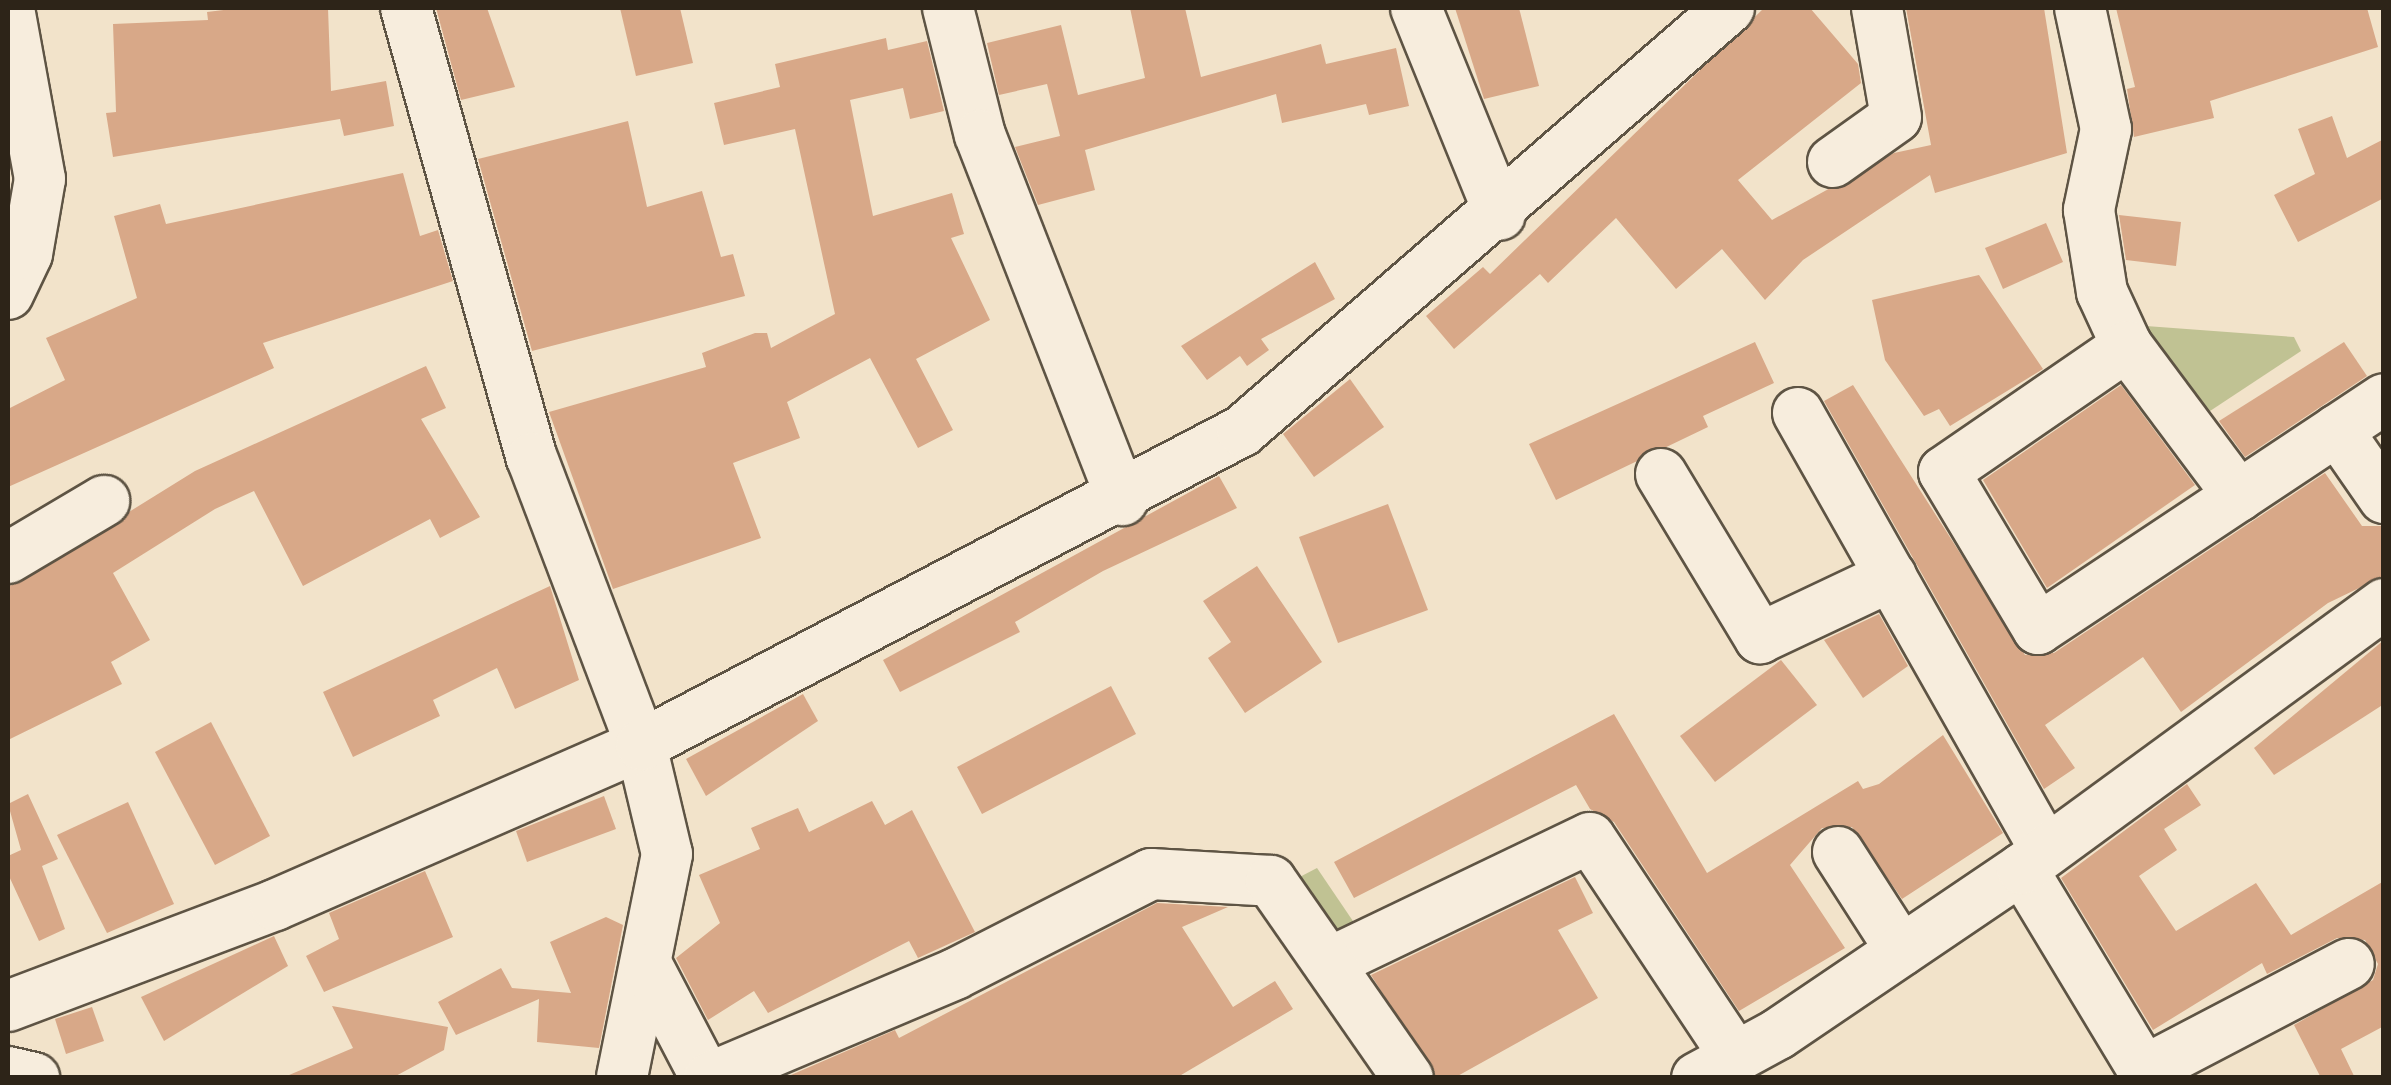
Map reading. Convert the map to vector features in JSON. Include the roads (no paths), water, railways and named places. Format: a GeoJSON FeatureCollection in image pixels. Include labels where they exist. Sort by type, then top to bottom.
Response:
{"type":"FeatureCollection","features":[{"type":"Feature","properties":{"kind":"street"},"geometry":{"type":"LineString","coordinates":[[406,8],[532,458],[640,745],[667,854],[649,969],[622,1078]]}},
{"type":"Feature","properties":{"kind":"street"},"geometry":{"type":"LineString","coordinates":[[948,8],[980,135],[1122,500]]}},
{"type":"Feature","properties":{"kind":"street"},"geometry":{"type":"LineString","coordinates":[[1416,8],[1500,215]]}},
{"type":"Feature","properties":{"kind":"street"},"geometry":{"type":"LineString","coordinates":[[1833,162],[1896,116],[1877,8]]}},
{"type":"Feature","properties":{"kind":"street"},"geometry":{"type":"LineString","coordinates":[[2080,8],[2106,130],[2089,210],[2102,292],[2128,346],[2239,496]]}},
{"type":"Feature","properties":{"kind":"street"},"geometry":{"type":"LineString","coordinates":[[8,1006],[275,905],[640,745],[1122,500],[1242,431],[1500,215],[1701,18]]}},
{"type":"Feature","properties":{"kind":"street"},"geometry":{"type":"LineString","coordinates":[[8,294],[27,254],[40,180],[11,22]]}},
{"type":"Feature","properties":{"kind":"street"},"geometry":{"type":"LineString","coordinates":[[2128,346],[1944,472],[2038,629],[2384,399]]}},
{"type":"Feature","properties":{"kind":"street"},"geometry":{"type":"LineString","coordinates":[[1798,414],[1891,576],[2146,1074],[2349,964]]}},
{"type":"Feature","properties":{"kind":"street"},"geometry":{"type":"LineString","coordinates":[[2337,430],[2384,498]]}},
{"type":"Feature","properties":{"kind":"street"},"geometry":{"type":"LineString","coordinates":[[1661,474],[1760,638],[1891,576]]}},
{"type":"Feature","properties":{"kind":"street"},"geometry":{"type":"LineString","coordinates":[[8,558],[104,500]]}},
{"type":"Feature","properties":{"kind":"street"},"geometry":{"type":"LineString","coordinates":[[1329,962],[1590,838],[1716,1066],[1901,950],[2034,860],[2384,604]]}},
{"type":"Feature","properties":{"kind":"street"},"geometry":{"type":"LineString","coordinates":[[1838,852],[1901,950]]}},
{"type":"Feature","properties":{"kind":"street"},"geometry":{"type":"LineString","coordinates":[[649,969],[708,1078],[955,974],[1151,874],[1271,881],[1408,1078]]}},
{"type":"Feature","properties":{"kind":"street"},"geometry":{"type":"LineString","coordinates":[[8,1072],[34,1078]]}}]}
